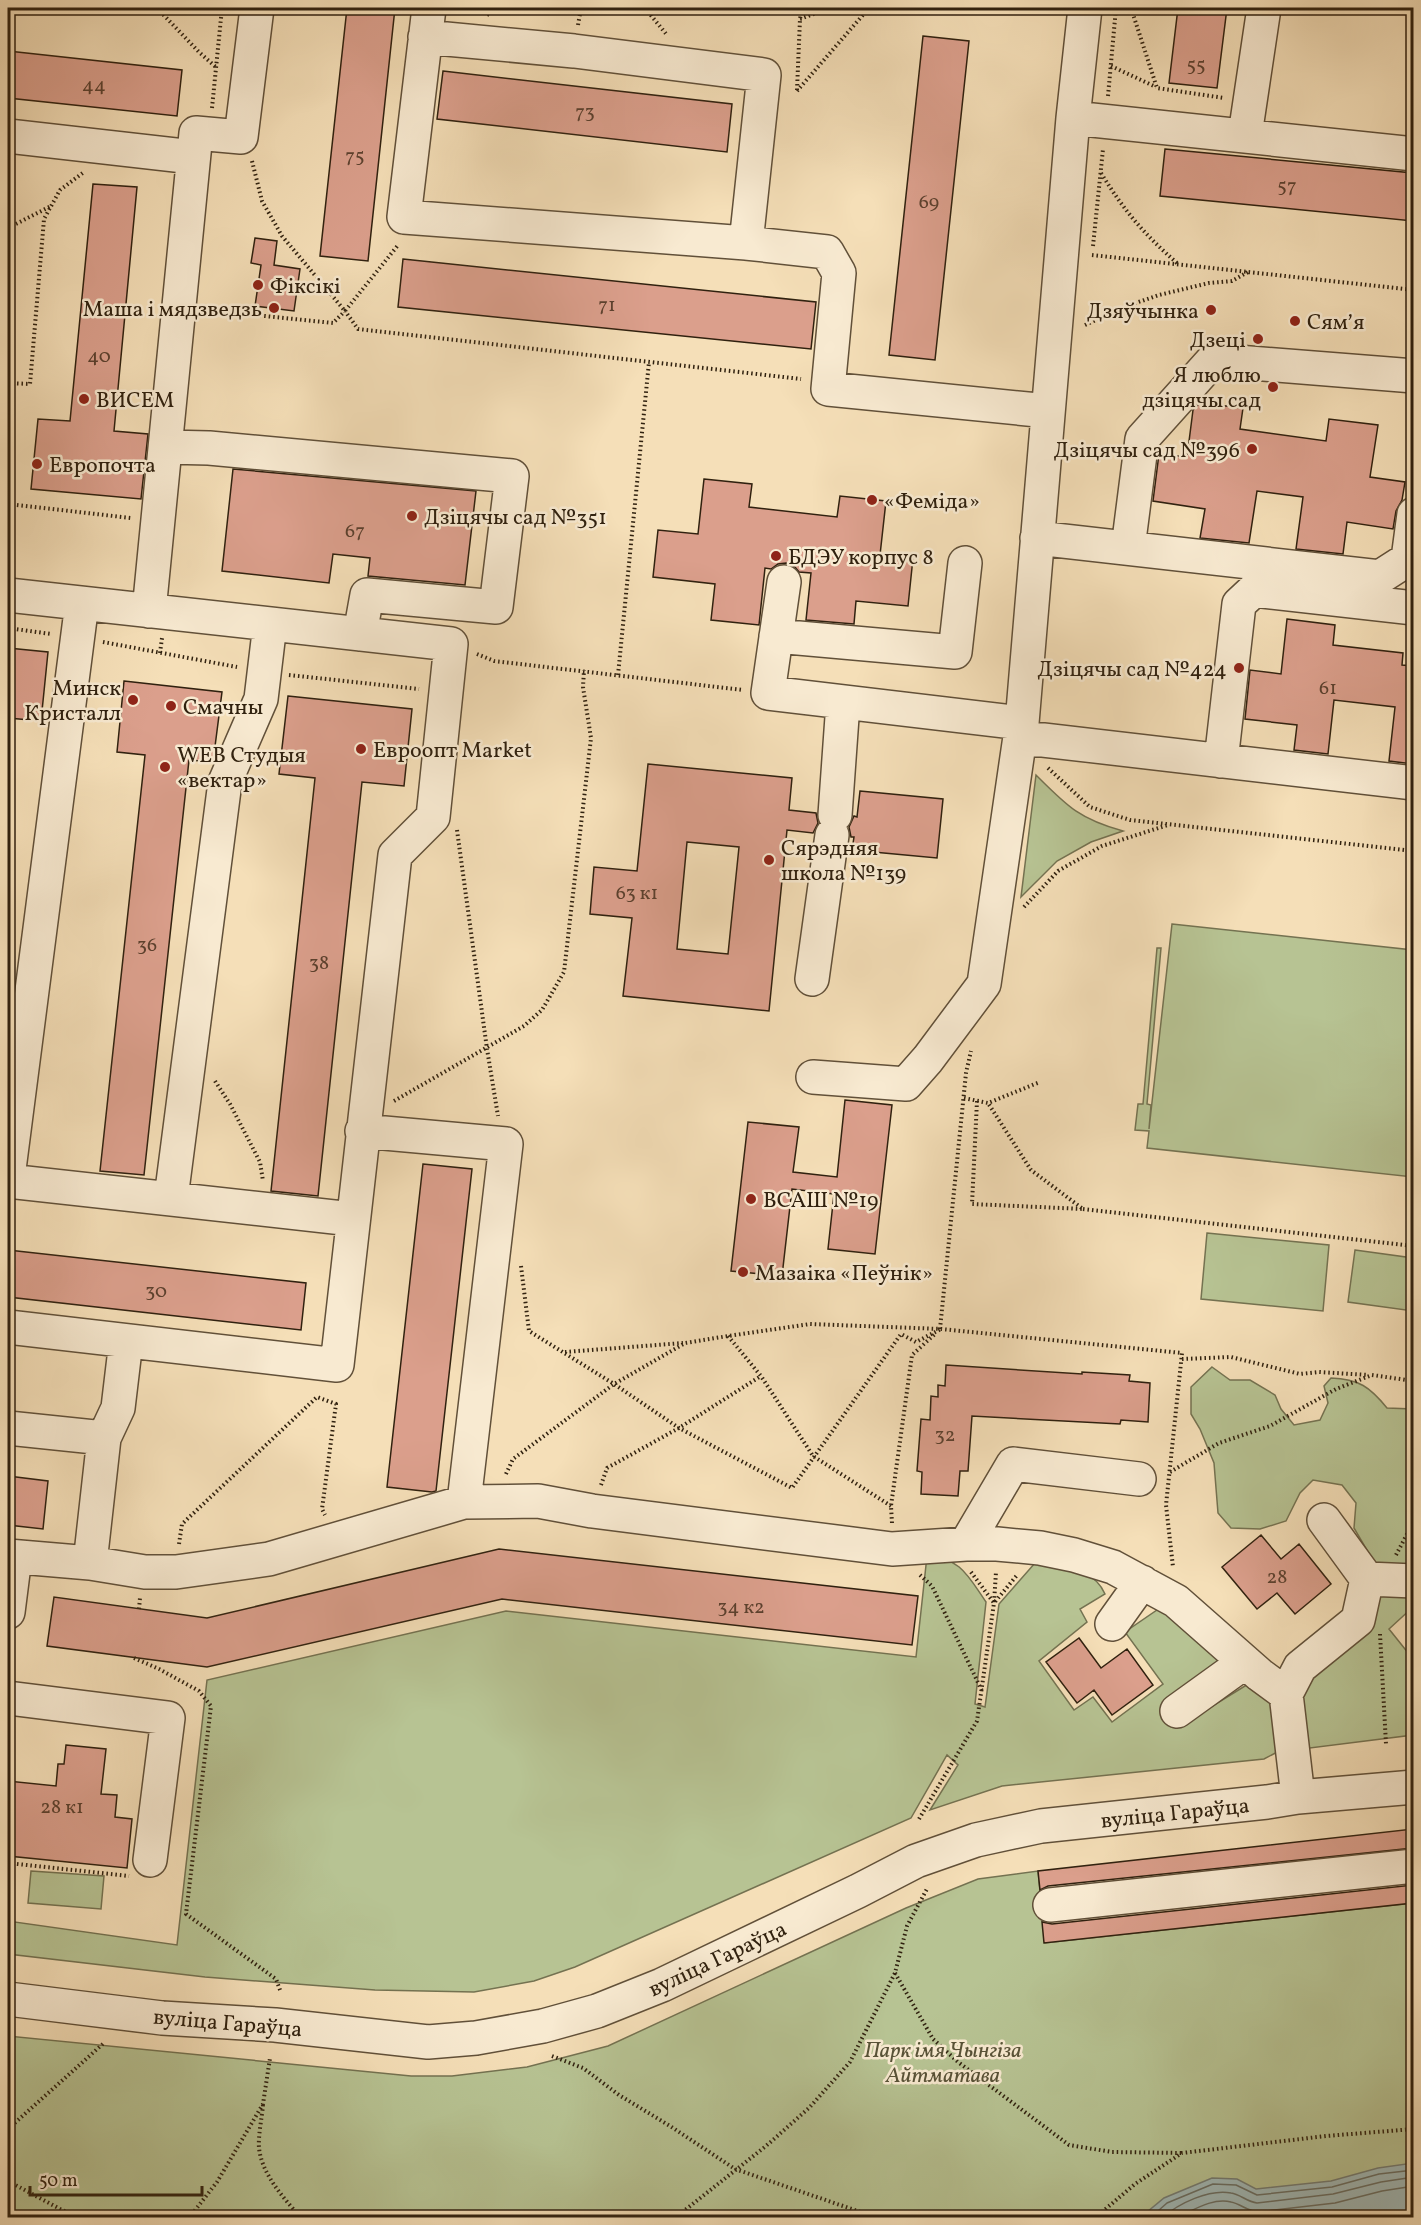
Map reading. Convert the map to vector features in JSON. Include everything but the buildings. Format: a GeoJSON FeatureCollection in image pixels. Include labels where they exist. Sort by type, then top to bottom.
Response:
{"type":"FeatureCollection","features":[{"type":"Feature","properties":{"kind":"street"},"geometry":{"type":"LineString","coordinates":[[8,136],[116,148],[201,146],[241,137],[257,8]]}},
{"type":"Feature","properties":{"kind":"street"},"geometry":{"type":"LineString","coordinates":[[813,1077],[906,1084],[928,1059],[984,984],[1021,731],[1073,118],[1085,8]]}},
{"type":"Feature","properties":{"kind":"street"},"geometry":{"type":"LineString","coordinates":[[1245,135],[1264,8]]}},
{"type":"Feature","properties":{"kind":"street"},"geometry":{"type":"LineString","coordinates":[[746,243],[764,75],[574,51],[427,22],[404,217],[746,243],[827,252],[839,273],[828,389],[1048,411]]}},
{"type":"Feature","properties":{"kind":"street"},"geometry":{"type":"LineString","coordinates":[[1073,118],[1413,154]]}},
{"type":"Feature","properties":{"kind":"street"},"geometry":{"type":"LineString","coordinates":[[148,611],[201,146]]}},
{"type":"Feature","properties":{"kind":"street"},"geometry":{"type":"LineString","coordinates":[[1128,548],[1142,439],[1213,360],[1413,376]]}},
{"type":"Feature","properties":{"kind":"street"},"geometry":{"type":"LineString","coordinates":[[166,447],[209,448],[512,476],[496,607],[367,595],[360,634]]}},
{"type":"Feature","properties":{"kind":"street"},"geometry":{"type":"LineString","coordinates":[[1037,538],[1380,577],[1408,559],[1413,514]]}},
{"type":"Feature","properties":{"kind":"street"},"geometry":{"type":"LineString","coordinates":[[776,636],[955,652],[965,563]]}},
{"type":"Feature","properties":{"kind":"street"},"geometry":{"type":"LineString","coordinates":[[784,582],[768,693],[1221,761],[1413,783]]}},
{"type":"Feature","properties":{"kind":"street"},"geometry":{"type":"LineString","coordinates":[[1221,761],[1239,604],[1254,590],[1413,608]]}},
{"type":"Feature","properties":{"kind":"street"},"geometry":{"type":"LineString","coordinates":[[8,595],[451,644],[433,817],[395,855],[352,1220],[338,1365],[8,1327]]}},
{"type":"Feature","properties":{"kind":"street"},"geometry":{"type":"LineString","coordinates":[[82,603],[8,1179],[352,1220]]}},
{"type":"Feature","properties":{"kind":"street"},"geometry":{"type":"LineString","coordinates":[[171,1198],[225,782],[261,699],[270,624]]}},
{"type":"Feature","properties":{"kind":"street"},"geometry":{"type":"LineString","coordinates":[[812,979],[834,825],[843,703]]}},
{"type":"Feature","properties":{"kind":"street"},"geometry":{"type":"LineString","coordinates":[[363,1124],[506,1144],[479,1502]]}},
{"type":"Feature","properties":{"kind":"street"},"geometry":{"type":"LineString","coordinates":[[90,1563],[104,1438],[118,1408],[126,1341]]}},
{"type":"Feature","properties":{"kind":"street"},"geometry":{"type":"LineString","coordinates":[[8,1428],[104,1438]]}},
{"type":"Feature","properties":{"kind":"street"},"geometry":{"type":"LineString","coordinates":[[982,1544],[1013,1464],[1154,1475]]}},
{"type":"Feature","properties":{"kind":"street"},"geometry":{"type":"LineString","coordinates":[[8,1612],[11,1556],[90,1563],[145,1572],[176,1572],[269,1559],[479,1502],[538,1501],[592,1511],[892,1549],[982,1544],[1040,1548],[1074,1555],[1113,1567],[1176,1601],[1245,1662],[1286,1694]]}},
{"type":"Feature","properties":{"kind":"street"},"geometry":{"type":"LineString","coordinates":[[1298,1797],[1286,1694],[1300,1667],[1358,1620],[1390,1575],[1324,1520]]}},
{"type":"Feature","properties":{"kind":"street"},"geometry":{"type":"LineString","coordinates":[[1112,1624],[1142,1582]]}},
{"type":"Feature","properties":{"kind":"street"},"geometry":{"type":"LineString","coordinates":[[1177,1711],[1245,1662]]}},
{"type":"Feature","properties":{"kind":"street"},"geometry":{"type":"LineString","coordinates":[[8,1698],[168,1718],[150,1860]]}},
{"type":"Feature","properties":{"kind":"street","name":"вуліца Гараўца"},"geometry":{"type":"LineString","coordinates":[[8,1999],[162,2018],[275,2025],[428,2042],[476,2038],[543,2026],[597,2011],[651,1990],[916,1861],[976,1840],[1041,1826],[1298,1797],[1413,1787]]}},
{"type":"Feature","properties":{"kind":"street"},"geometry":{"type":"LineString","coordinates":[[1050,1905],[1413,1866]]}},
{"type":"Feature","properties":{"kind":"path"},"geometry":{"type":"LineString","coordinates":[[157,8],[217,68]]}},
{"type":"Feature","properties":{"kind":"path"},"geometry":{"type":"LineString","coordinates":[[201,146],[217,68],[222,8]]}},
{"type":"Feature","properties":{"kind":"path"},"geometry":{"type":"LineString","coordinates":[[802,8],[797,91],[869,8]]}},
{"type":"Feature","properties":{"kind":"path"},"geometry":{"type":"LineString","coordinates":[[800,19],[830,8]]}},
{"type":"Feature","properties":{"kind":"path"},"geometry":{"type":"LineString","coordinates":[[1131,8],[1157,88]]}},
{"type":"Feature","properties":{"kind":"path"},"geometry":{"type":"LineString","coordinates":[[1110,66],[1157,88],[1251,102]]}},
{"type":"Feature","properties":{"kind":"path"},"geometry":{"type":"LineString","coordinates":[[8,383],[30,384],[44,219],[60,190],[116,148]]}},
{"type":"Feature","properties":{"kind":"path"},"geometry":{"type":"LineString","coordinates":[[1100,172],[1121,205],[1144,234],[1178,264]]}},
{"type":"Feature","properties":{"kind":"path"},"geometry":{"type":"LineString","coordinates":[[8,228],[51,206]]}},
{"type":"Feature","properties":{"kind":"path"},"geometry":{"type":"LineString","coordinates":[[1092,255],[1413,290]]}},
{"type":"Feature","properties":{"kind":"path"},"geometry":{"type":"LineString","coordinates":[[1085,325],[1127,306],[1160,295],[1232,281],[1248,272]]}},
{"type":"Feature","properties":{"kind":"path"},"geometry":{"type":"LineString","coordinates":[[196,309],[333,323],[345,311],[358,329],[828,382]]}},
{"type":"Feature","properties":{"kind":"path"},"geometry":{"type":"LineString","coordinates":[[618,675],[649,362]]}},
{"type":"Feature","properties":{"kind":"path"},"geometry":{"type":"LineString","coordinates":[[8,504],[157,521]]}},
{"type":"Feature","properties":{"kind":"path"},"geometry":{"type":"LineString","coordinates":[[8,628],[77,637],[264,672],[446,692]]}},
{"type":"Feature","properties":{"kind":"path"},"geometry":{"type":"LineString","coordinates":[[494,661],[768,693]]}},
{"type":"Feature","properties":{"kind":"path"},"geometry":{"type":"LineString","coordinates":[[363,1124],[524,1026],[542,1011],[564,972],[591,738],[583,687],[584,670]]}},
{"type":"Feature","properties":{"kind":"path"},"geometry":{"type":"LineString","coordinates":[[433,817],[457,830],[495,1106],[506,1144]]}},
{"type":"Feature","properties":{"kind":"path"},"geometry":{"type":"LineString","coordinates":[[1022,908],[1058,871],[1094,850],[1171,824]]}},
{"type":"Feature","properties":{"kind":"path"},"geometry":{"type":"LineString","coordinates":[[192,1045],[230,1104],[260,1162],[267,1209]]}},
{"type":"Feature","properties":{"kind":"path"},"geometry":{"type":"LineString","coordinates":[[971,1051],[963,1098],[941,1329],[912,1355],[891,1506],[892,1549],[933,1586],[982,1691]]}},
{"type":"Feature","properties":{"kind":"path"},"geometry":{"type":"LineString","coordinates":[[963,1098],[988,1102],[1040,1082]]}},
{"type":"Feature","properties":{"kind":"path"},"geometry":{"type":"LineString","coordinates":[[977,1101],[972,1204],[1083,1209],[1413,1246]]}},
{"type":"Feature","properties":{"kind":"path"},"geometry":{"type":"LineString","coordinates":[[988,1102],[1031,1170],[1083,1209]]}},
{"type":"Feature","properties":{"kind":"path"},"geometry":{"type":"LineString","coordinates":[[520,1261],[529,1331],[679,1428],[792,1488],[902,1334],[916,1342],[941,1329]]}},
{"type":"Feature","properties":{"kind":"path"},"geometry":{"type":"LineString","coordinates":[[564,1353],[685,1343],[810,1324],[941,1329],[1182,1353],[1154,1475],[1166,1505],[1176,1601]]}},
{"type":"Feature","properties":{"kind":"path"},"geometry":{"type":"LineString","coordinates":[[728,1336],[761,1376],[813,1456],[891,1506]]}},
{"type":"Feature","properties":{"kind":"path"},"geometry":{"type":"LineString","coordinates":[[479,1502],[513,1459],[614,1384],[685,1343]]}},
{"type":"Feature","properties":{"kind":"path"},"geometry":{"type":"LineString","coordinates":[[1182,1359],[1231,1358],[1300,1374],[1319,1372],[1372,1375],[1413,1381]]}},
{"type":"Feature","properties":{"kind":"path"},"geometry":{"type":"LineString","coordinates":[[1154,1475],[1219,1443],[1270,1426],[1336,1389],[1372,1375]]}},
{"type":"Feature","properties":{"kind":"path"},"geometry":{"type":"LineString","coordinates":[[592,1511],[608,1468],[679,1428],[761,1376]]}},
{"type":"Feature","properties":{"kind":"path"},"geometry":{"type":"LineString","coordinates":[[176,1572],[182,1524],[317,1397],[336,1404],[322,1509],[335,1540]]}},
{"type":"Feature","properties":{"kind":"path"},"geometry":{"type":"LineString","coordinates":[[1390,1575],[1413,1521]]}},
{"type":"Feature","properties":{"kind":"path"},"geometry":{"type":"LineString","coordinates":[[920,1818],[977,1721],[994,1603],[982,1544]]}},
{"type":"Feature","properties":{"kind":"path"},"geometry":{"type":"LineString","coordinates":[[1380,1627],[1386,1744]]}},
{"type":"Feature","properties":{"kind":"path"},"geometry":{"type":"LineString","coordinates":[[134,1658],[199,1691],[211,1706],[186,1914],[276,1979],[280,1990]]}},
{"type":"Feature","properties":{"kind":"path"},"geometry":{"type":"LineString","coordinates":[[8,1863],[148,1878],[150,1860]]}},
{"type":"Feature","properties":{"kind":"path"},"geometry":{"type":"LineString","coordinates":[[675,2217],[766,2146],[809,2108],[850,2062],[895,1973],[907,1926],[928,1887]]}},
{"type":"Feature","properties":{"kind":"path"},"geometry":{"type":"LineString","coordinates":[[895,1973],[933,2039],[958,2062],[1069,2145],[1112,2152],[1182,2153],[1326,2136],[1413,2129]]}},
{"type":"Feature","properties":{"kind":"path"},"geometry":{"type":"LineString","coordinates":[[8,2128],[105,2042]]}},
{"type":"Feature","properties":{"kind":"path"},"geometry":{"type":"LineString","coordinates":[[552,2056],[583,2068],[619,2095],[735,2169],[878,2217]]}},
{"type":"Feature","properties":{"kind":"path"},"geometry":{"type":"LineString","coordinates":[[270,2058],[259,2149],[268,2174],[280,2193],[301,2217]]}},
{"type":"Feature","properties":{"kind":"path"},"geometry":{"type":"LineString","coordinates":[[189,2217],[217,2182],[263,2104]]}},
{"type":"Feature","properties":{"kind":"path"},"geometry":{"type":"LineString","coordinates":[[1095,2217],[1135,2184],[1182,2153]]}},
{"type":"Feature","properties":{"kind":"path"},"geometry":{"type":"LineString","coordinates":[[8,2181],[62,2210],[84,2217]]}},
{"type":"Feature","properties":{"kind":"green space"},"geometry":{"type":"Polygon","coordinates":[[[1036,775],[1056,795],[1084,816],[1123,831],[1091,842],[1057,861],[1021,897],[1036,775]]]}},
{"type":"Feature","properties":{"kind":"green space"},"geometry":{"type":"Polygon","coordinates":[[[1172,924],[1413,950],[1413,1177],[1147,1148],[1149,1131],[1135,1130],[1138,1104],[1143,1104],[1157,948],[1161,948],[1147,1104],[1151,1105],[1149,1129],[1172,924]]]}},
{"type":"Feature","properties":{"kind":"green space"},"geometry":{"type":"Polygon","coordinates":[[[1207,1233],[1329,1245],[1323,1311],[1201,1299],[1207,1233]]]}},
{"type":"Feature","properties":{"kind":"green space"},"geometry":{"type":"Polygon","coordinates":[[[1355,1250],[1413,1258],[1413,1311],[1348,1302],[1355,1250]]]}},
{"type":"Feature","properties":{"kind":"green space"},"geometry":{"type":"Polygon","coordinates":[[[1212,1367],[1230,1380],[1250,1380],[1275,1395],[1281,1409],[1294,1425],[1320,1420],[1328,1403],[1324,1386],[1331,1378],[1357,1382],[1375,1395],[1387,1408],[1413,1409],[1413,1566],[1375,1564],[1354,1528],[1356,1503],[1342,1485],[1313,1480],[1300,1493],[1286,1521],[1260,1529],[1231,1528],[1218,1513],[1214,1463],[1191,1414],[1191,1387],[1212,1367]]]}},
{"type":"Feature","properties":{"kind":"green space"},"geometry":{"type":"Polygon","coordinates":[[[927,1556],[939,1557],[956,1565],[986,1602],[975,1704],[985,1707],[999,1604],[1035,1563],[1055,1566],[1075,1570],[1093,1578],[1105,1594],[1080,1609],[1087,1622],[1039,1661],[1074,1710],[1093,1697],[1112,1722],[1163,1684],[1125,1632],[1157,1610],[1177,1614],[1233,1661],[1163,1710],[1177,1728],[1253,1681],[1276,1698],[1281,1750],[1264,1759],[1002,1786],[930,1810],[958,1765],[947,1755],[911,1818],[575,1967],[534,1981],[474,1992],[375,1990],[205,1977],[8,1954],[8,1921],[177,1945],[207,1680],[506,1611],[916,1657],[927,1556]]]}},
{"type":"Feature","properties":{"kind":"green space"},"geometry":{"type":"Polygon","coordinates":[[[1371,1588],[1413,1592],[1413,1607],[1389,1629],[1413,1659],[1413,1697],[1411,1698],[1413,1735],[1302,1749],[1297,1692],[1371,1588]]]}},
{"type":"Feature","properties":{"kind":"green space"},"geometry":{"type":"Polygon","coordinates":[[[31,1871],[104,1876],[101,1909],[28,1903],[31,1871]]]}},
{"type":"Feature","properties":{"kind":"green space","name":"Парк імя Чынгіза Айтматава"},"geometry":{"type":"Polygon","coordinates":[[[1038,1871],[1045,1943],[1413,1903],[1413,2217],[8,2217],[8,2036],[411,2076],[452,2076],[527,2067],[608,2046],[906,1908],[978,1879],[1038,1871]]]}},
{"type":"Feature","properties":{"kind":"water"},"geometry":{"type":"Polygon","coordinates":[[[1413,2163],[1413,2217],[1141,2217],[1164,2198],[1212,2178],[1237,2179],[1256,2189],[1331,2181],[1378,2168],[1413,2163]]]}},
{"type":"Feature","properties":{"kind":"place","name":"Фіксікі"},"geometry":{"type":"Point","coordinates":[258,285]}},
{"type":"Feature","properties":{"kind":"place","name":"Маша і мядзведзь"},"geometry":{"type":"Point","coordinates":[274,308]}},
{"type":"Feature","properties":{"kind":"place","name":"Дзяўчынка"},"geometry":{"type":"Point","coordinates":[1211,310]}},
{"type":"Feature","properties":{"kind":"place","name":"Сямʼя"},"geometry":{"type":"Point","coordinates":[1295,321]}},
{"type":"Feature","properties":{"kind":"place","name":"Дзеці"},"geometry":{"type":"Point","coordinates":[1258,339]}},
{"type":"Feature","properties":{"kind":"place","name":"Я люблю дзіцячы сад"},"geometry":{"type":"Point","coordinates":[1273,387]}},
{"type":"Feature","properties":{"kind":"place","name":"ВИСЕМ"},"geometry":{"type":"Point","coordinates":[84,399]}},
{"type":"Feature","properties":{"kind":"place","name":"Дзіцячы сад №396"},"geometry":{"type":"Point","coordinates":[1252,449]}},
{"type":"Feature","properties":{"kind":"place","name":"Европочта"},"geometry":{"type":"Point","coordinates":[37,464]}},
{"type":"Feature","properties":{"kind":"place","name":"«Феміда»"},"geometry":{"type":"Point","coordinates":[872,500]}},
{"type":"Feature","properties":{"kind":"place","name":"Дзіцячы сад №351"},"geometry":{"type":"Point","coordinates":[412,516]}},
{"type":"Feature","properties":{"kind":"place","name":"БДЭУ корпус 8"},"geometry":{"type":"Point","coordinates":[776,556]}},
{"type":"Feature","properties":{"kind":"place","name":"Дзіцячы сад №424"},"geometry":{"type":"Point","coordinates":[1239,668]}},
{"type":"Feature","properties":{"kind":"place","name":"Минск Кристалл"},"geometry":{"type":"Point","coordinates":[133,700]}},
{"type":"Feature","properties":{"kind":"place","name":"Смачны"},"geometry":{"type":"Point","coordinates":[171,706]}},
{"type":"Feature","properties":{"kind":"place","name":"Евроопт Market"},"geometry":{"type":"Point","coordinates":[361,749]}},
{"type":"Feature","properties":{"kind":"place","name":"WEB Студыя «вектар»"},"geometry":{"type":"Point","coordinates":[165,767]}},
{"type":"Feature","properties":{"kind":"place","name":"Сярэдняя школа №139"},"geometry":{"type":"Point","coordinates":[769,860]}},
{"type":"Feature","properties":{"kind":"place","name":"ВСАШ №19"},"geometry":{"type":"Point","coordinates":[751,1199]}},
{"type":"Feature","properties":{"kind":"place","name":"Мазаіка «Пеўнік»"},"geometry":{"type":"Point","coordinates":[743,1272]}}]}
